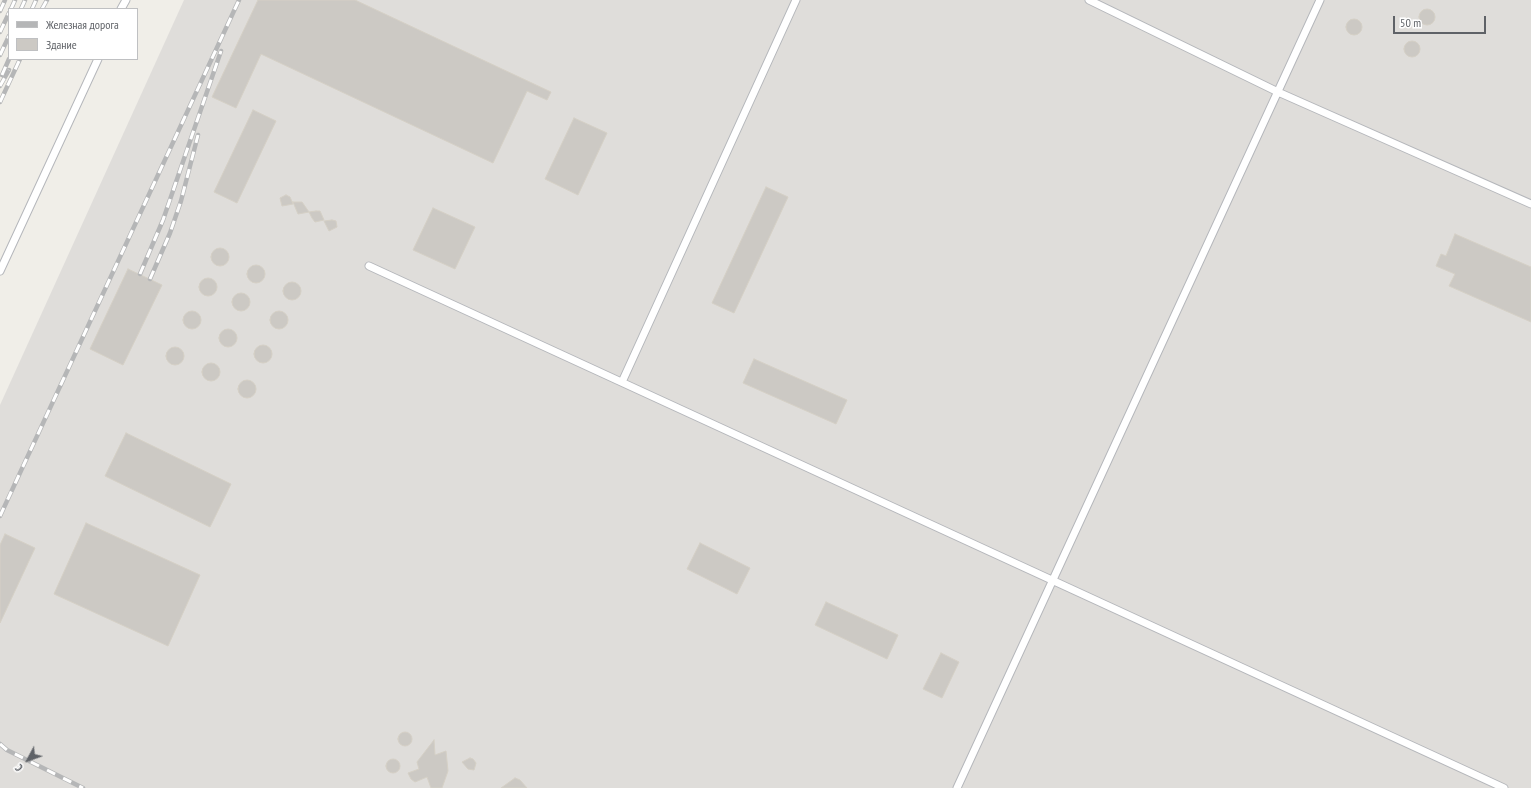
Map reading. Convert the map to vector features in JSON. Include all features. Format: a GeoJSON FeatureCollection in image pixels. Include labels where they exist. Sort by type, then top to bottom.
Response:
{"type":"FeatureCollection","features":[{"type":"Feature","properties":{"kind":"lane"},"geometry":{"type":"LineString","coordinates":[[622,382],[796,0]]}},
{"type":"Feature","properties":{"kind":"lane"},"geometry":{"type":"LineString","coordinates":[[1089,0],[1278,92],[1531,204]]}},
{"type":"Feature","properties":{"kind":"lane"},"geometry":{"type":"LineString","coordinates":[[957,788],[1054,581],[1320,0]]}},
{"type":"Feature","properties":{"kind":"lane"},"geometry":{"type":"LineString","coordinates":[[0,271],[98,60]]}},
{"type":"Feature","properties":{"kind":"lane"},"geometry":{"type":"LineString","coordinates":[[369,266],[1504,788]]}},
{"type":"Feature","properties":{"kind":"shaded area"},"geometry":{"type":"Polygon","coordinates":[[[184,0],[1531,0],[1531,788],[0,788],[0,405],[184,0]]]}},
{"type":"Feature","properties":{"kind":"building"},"geometry":{"type":"Polygon","coordinates":[[[258,0],[355,0],[551,92],[547,100],[527,91],[493,163],[261,54],[236,108],[212,97],[258,0]]]}},
{"type":"Feature","properties":{"kind":"building"},"geometry":{"type":"Polygon","coordinates":[[[1424,9],[1430,9],[1435,14],[1433,23],[1430,25],[1424,25],[1419,20],[1419,14],[1424,9]]]}},
{"type":"Feature","properties":{"kind":"building"},"geometry":{"type":"Polygon","coordinates":[[[1351,19],[1357,19],[1362,24],[1360,33],[1357,35],[1351,35],[1346,30],[1346,24],[1351,19]]]}},
{"type":"Feature","properties":{"kind":"building"},"geometry":{"type":"Polygon","coordinates":[[[1409,41],[1415,41],[1420,46],[1418,55],[1415,57],[1409,57],[1404,52],[1404,46],[1409,41]]]}},
{"type":"Feature","properties":{"kind":"building"},"geometry":{"type":"Polygon","coordinates":[[[253,110],[276,121],[237,203],[214,192],[253,110]]]}},
{"type":"Feature","properties":{"kind":"building"},"geometry":{"type":"Polygon","coordinates":[[[574,118],[607,133],[578,195],[545,179],[574,118]]]}},
{"type":"Feature","properties":{"kind":"building"},"geometry":{"type":"Polygon","coordinates":[[[766,187],[788,197],[734,313],[712,303],[766,187]]]}},
{"type":"Feature","properties":{"kind":"building"},"geometry":{"type":"Polygon","coordinates":[[[286,195],[290,197],[293,204],[282,206],[280,198],[286,195]]]}},
{"type":"Feature","properties":{"kind":"building"},"geometry":{"type":"Polygon","coordinates":[[[293,202],[302,202],[309,212],[298,214],[293,202]]]}},
{"type":"Feature","properties":{"kind":"building"},"geometry":{"type":"Polygon","coordinates":[[[433,208],[475,227],[455,269],[413,250],[433,208]]]}},
{"type":"Feature","properties":{"kind":"building"},"geometry":{"type":"Polygon","coordinates":[[[320,211],[324,220],[315,222],[309,212],[320,211]]]}},
{"type":"Feature","properties":{"kind":"building"},"geometry":{"type":"Polygon","coordinates":[[[324,221],[336,221],[337,227],[329,231],[324,221]]]}},
{"type":"Feature","properties":{"kind":"building"},"geometry":{"type":"Polygon","coordinates":[[[1455,234],[1531,267],[1531,322],[1449,286],[1455,274],[1436,266],[1441,254],[1446,256],[1455,234]]]}},
{"type":"Feature","properties":{"kind":"building"},"geometry":{"type":"Polygon","coordinates":[[[220,248],[226,251],[229,257],[226,263],[220,266],[214,263],[211,257],[214,251],[220,248]]]}},
{"type":"Feature","properties":{"kind":"building"},"geometry":{"type":"Polygon","coordinates":[[[256,265],[262,268],[265,274],[262,280],[256,283],[250,280],[247,274],[250,268],[256,265]]]}},
{"type":"Feature","properties":{"kind":"building"},"geometry":{"type":"Polygon","coordinates":[[[128,269],[162,285],[123,365],[90,349],[128,269]]]}},
{"type":"Feature","properties":{"kind":"building"},"geometry":{"type":"Polygon","coordinates":[[[208,278],[214,281],[217,287],[214,293],[208,296],[202,293],[199,287],[202,281],[208,278]]]}},
{"type":"Feature","properties":{"kind":"building"},"geometry":{"type":"Polygon","coordinates":[[[292,282],[298,285],[301,291],[298,297],[292,300],[286,297],[283,291],[286,285],[292,282]]]}},
{"type":"Feature","properties":{"kind":"building"},"geometry":{"type":"Polygon","coordinates":[[[241,293],[247,296],[250,302],[247,308],[241,311],[235,308],[232,302],[235,296],[241,293]]]}},
{"type":"Feature","properties":{"kind":"building"},"geometry":{"type":"Polygon","coordinates":[[[192,311],[196,312],[200,316],[200,324],[196,328],[192,329],[188,328],[184,324],[183,320],[184,316],[188,312],[192,311]]]}},
{"type":"Feature","properties":{"kind":"building"},"geometry":{"type":"Polygon","coordinates":[[[279,311],[285,314],[288,320],[285,326],[279,329],[273,326],[270,320],[273,314],[279,311]]]}},
{"type":"Feature","properties":{"kind":"building"},"geometry":{"type":"Polygon","coordinates":[[[228,329],[232,330],[236,334],[236,342],[232,346],[228,347],[224,346],[220,342],[219,338],[220,334],[224,330],[228,329]]]}},
{"type":"Feature","properties":{"kind":"building"},"geometry":{"type":"Polygon","coordinates":[[[263,345],[267,346],[271,350],[271,358],[267,362],[263,363],[259,362],[255,358],[254,354],[255,350],[259,346],[263,345]]]}},
{"type":"Feature","properties":{"kind":"building"},"geometry":{"type":"Polygon","coordinates":[[[175,347],[179,348],[183,352],[183,360],[179,364],[175,365],[171,364],[167,360],[166,356],[167,352],[171,348],[175,347]]]}},
{"type":"Feature","properties":{"kind":"building"},"geometry":{"type":"Polygon","coordinates":[[[754,359],[847,400],[836,424],[743,383],[754,359]]]}},
{"type":"Feature","properties":{"kind":"building"},"geometry":{"type":"Polygon","coordinates":[[[211,363],[215,364],[219,368],[219,376],[215,380],[211,381],[207,380],[203,376],[202,372],[203,368],[207,364],[211,363]]]}},
{"type":"Feature","properties":{"kind":"building"},"geometry":{"type":"Polygon","coordinates":[[[247,380],[251,381],[255,385],[255,393],[251,397],[247,398],[243,397],[239,393],[238,389],[239,385],[243,381],[247,380]]]}},
{"type":"Feature","properties":{"kind":"building"},"geometry":{"type":"Polygon","coordinates":[[[126,433],[231,484],[210,527],[105,476],[126,433]]]}},
{"type":"Feature","properties":{"kind":"building"},"geometry":{"type":"Polygon","coordinates":[[[86,523],[200,575],[168,646],[54,594],[86,523]]]}},
{"type":"Feature","properties":{"kind":"building"},"geometry":{"type":"Polygon","coordinates":[[[5,534],[35,548],[0,623],[0,545],[5,534]]]}},
{"type":"Feature","properties":{"kind":"building"},"geometry":{"type":"Polygon","coordinates":[[[700,543],[750,568],[737,594],[687,569],[700,543]]]}},
{"type":"Feature","properties":{"kind":"building"},"geometry":{"type":"Polygon","coordinates":[[[826,602],[898,635],[887,659],[815,625],[826,602]]]}},
{"type":"Feature","properties":{"kind":"building"},"geometry":{"type":"Polygon","coordinates":[[[941,653],[959,662],[942,698],[923,689],[941,653]]]}},
{"type":"Feature","properties":{"kind":"building"},"geometry":{"type":"Polygon","coordinates":[[[405,732],[410,734],[412,739],[410,744],[405,746],[400,744],[398,739],[400,734],[405,732]]]}},
{"type":"Feature","properties":{"kind":"building"},"geometry":{"type":"Polygon","coordinates":[[[434,740],[435,755],[446,751],[448,771],[442,788],[431,788],[427,777],[415,782],[411,779],[408,773],[419,769],[417,762],[434,740]]]}},
{"type":"Feature","properties":{"kind":"building"},"geometry":{"type":"Polygon","coordinates":[[[470,758],[476,763],[474,770],[468,769],[462,762],[470,758]]]}},
{"type":"Feature","properties":{"kind":"building"},"geometry":{"type":"Polygon","coordinates":[[[393,759],[398,761],[400,766],[398,771],[393,773],[388,771],[386,766],[388,761],[393,759]]]}},
{"type":"Feature","properties":{"kind":"building"},"geometry":{"type":"Polygon","coordinates":[[[515,778],[520,780],[527,788],[501,788],[515,778]]]}},
{"type":"Feature","properties":{"kind":"railway"},"geometry":{"type":"LineString","coordinates":[[0,11],[5,0]]}},
{"type":"Feature","properties":{"kind":"railway"},"geometry":{"type":"LineString","coordinates":[[11,8],[15,0]]}},
{"type":"Feature","properties":{"kind":"railway"},"geometry":{"type":"LineString","coordinates":[[21,8],[25,0]]}},
{"type":"Feature","properties":{"kind":"railway"},"geometry":{"type":"LineString","coordinates":[[32,8],[36,0]]}},
{"type":"Feature","properties":{"kind":"railway"},"geometry":{"type":"LineString","coordinates":[[43,8],[47,0]]}},
{"type":"Feature","properties":{"kind":"railway"},"geometry":{"type":"LineString","coordinates":[[0,516],[239,0]]}},
{"type":"Feature","properties":{"kind":"railway"},"geometry":{"type":"LineString","coordinates":[[0,32],[8,15]]}},
{"type":"Feature","properties":{"kind":"railway"},"geometry":{"type":"LineString","coordinates":[[0,55],[8,38]]}},
{"type":"Feature","properties":{"kind":"railway"},"geometry":{"type":"LineString","coordinates":[[140,274],[163,220],[221,51]]}},
{"type":"Feature","properties":{"kind":"railway"},"geometry":{"type":"LineString","coordinates":[[2,75],[9,60]]}},
{"type":"Feature","properties":{"kind":"railway"},"geometry":{"type":"LineString","coordinates":[[0,102],[20,60]]}},
{"type":"Feature","properties":{"kind":"railway"},"geometry":{"type":"LineString","coordinates":[[0,86],[9,70]]}},
{"type":"Feature","properties":{"kind":"railway"},"geometry":{"type":"LineString","coordinates":[[150,279],[170,233],[181,201],[198,135]]}},
{"type":"Feature","properties":{"kind":"railway"},"geometry":{"type":"LineString","coordinates":[[0,744],[7,750],[83,788]]}}]}
